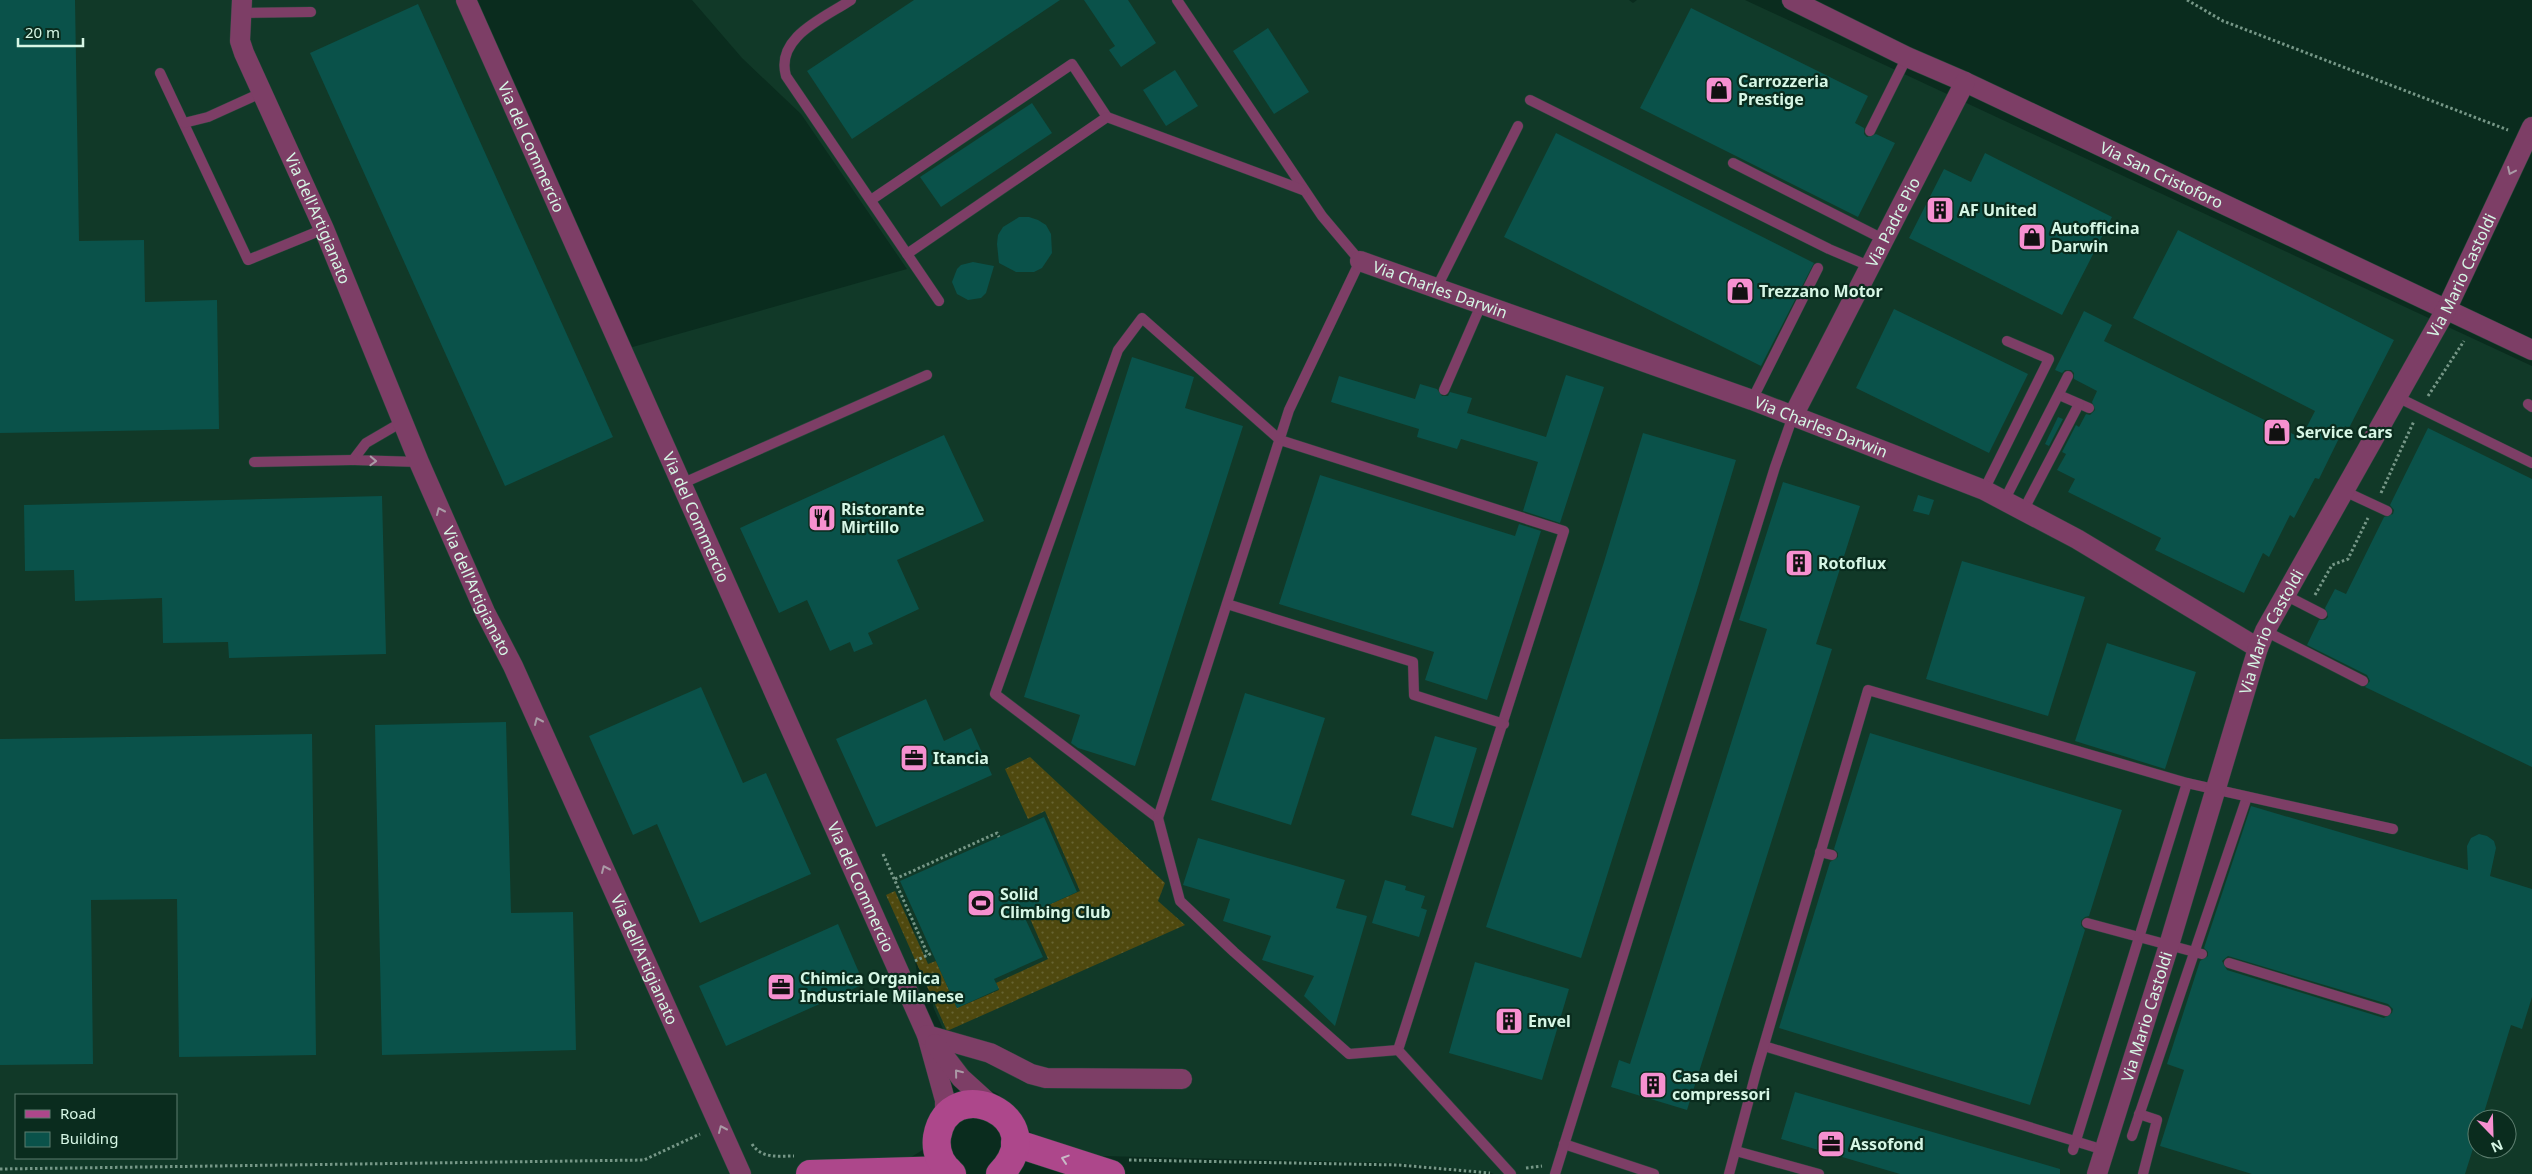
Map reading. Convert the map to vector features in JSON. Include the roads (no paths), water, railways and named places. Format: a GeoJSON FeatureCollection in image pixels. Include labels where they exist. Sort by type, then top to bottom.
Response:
{"type":"FeatureCollection","features":[{"type":"Feature","properties":{"kind":"street","name":"Via del Commercio"},"geometry":{"type":"LineString","coordinates":[[466,0],[927,1035],[946,1100],[945,1118]]}},
{"type":"Feature","properties":{"kind":"street","name":"Via San Cristoforo"},"geometry":{"type":"LineString","coordinates":[[1792,0],[1907,57],[1965,82],[2447,308],[2532,350]]}},
{"type":"Feature","properties":{"kind":"street","name":"Via dell'Artigianato"},"geometry":{"type":"LineString","coordinates":[[241,7],[240,41],[261,93],[324,229],[419,462],[741,1174]]}},
{"type":"Feature","properties":{"kind":"street","name":"Via Padre Pio"},"geometry":{"type":"LineString","coordinates":[[1793,416],[1965,82]]}},
{"type":"Feature","properties":{"kind":"street","name":"Via Mario Castoldi"},"geometry":{"type":"LineString","coordinates":[[2097,1174],[2169,946],[2261,640],[2447,308],[2530,132]]}},
{"type":"Feature","properties":{"kind":"street","name":"Via Charles Darwin"},"geometry":{"type":"LineString","coordinates":[[1360,261],[1752,400],[1984,490],[2261,640]]}},
{"type":"Feature","properties":{"kind":"street","name":"Via del Commercio"},"geometry":{"type":"LineString","coordinates":[[927,1035],[961,1078],[993,1107]]}},
{"type":"Feature","properties":{"kind":"street"},"geometry":{"type":"LineString","coordinates":[[927,1035],[990,1053],[1031,1074],[1046,1078],[1182,1079]]}},
{"type":"Feature","properties":{"kind":"street"},"geometry":{"type":"LineString","coordinates":[[804,1165],[850,1173],[946,1165],[938,1130],[945,1118],[954,1110],[967,1104],[980,1104],[993,1107],[1009,1122],[1015,1143],[1013,1155],[1008,1166],[1000,1174]]}},
{"type":"Feature","properties":{"kind":"street"},"geometry":{"type":"LineString","coordinates":[[1015,1143],[1118,1167]]}},
{"type":"Feature","properties":{"kind":"lane"},"geometry":{"type":"LineString","coordinates":[[851,0],[794,38],[785,56],[783,67],[786,76],[939,301]]}},
{"type":"Feature","properties":{"kind":"lane"},"geometry":{"type":"LineString","coordinates":[[1177,0],[1322,216],[1360,261],[1289,410],[1158,818],[1180,900],[1234,952],[1349,1054],[1398,1050]]}},
{"type":"Feature","properties":{"kind":"lane"},"geometry":{"type":"LineString","coordinates":[[241,7],[311,12]]}},
{"type":"Feature","properties":{"kind":"lane"},"geometry":{"type":"LineString","coordinates":[[1870,131],[1907,57]]}},
{"type":"Feature","properties":{"kind":"lane"},"geometry":{"type":"LineString","coordinates":[[871,200],[1072,64],[1107,117],[1304,190]]}},
{"type":"Feature","properties":{"kind":"lane"},"geometry":{"type":"LineString","coordinates":[[160,73],[248,260],[324,229]]}},
{"type":"Feature","properties":{"kind":"lane"},"geometry":{"type":"LineString","coordinates":[[184,123],[208,117],[261,93]]}},
{"type":"Feature","properties":{"kind":"lane"},"geometry":{"type":"LineString","coordinates":[[1530,100],[1829,249],[1869,266]]}},
{"type":"Feature","properties":{"kind":"lane"},"geometry":{"type":"LineString","coordinates":[[907,254],[1107,117]]}},
{"type":"Feature","properties":{"kind":"lane"},"geometry":{"type":"LineString","coordinates":[[1436,289],[1518,126]]}},
{"type":"Feature","properties":{"kind":"lane"},"geometry":{"type":"LineString","coordinates":[[1734,163],[1883,239]]}},
{"type":"Feature","properties":{"kind":"lane"},"geometry":{"type":"LineString","coordinates":[[1752,400],[1818,268]]}},
{"type":"Feature","properties":{"kind":"lane"},"geometry":{"type":"LineString","coordinates":[[1444,390],[1481,305]]}},
{"type":"Feature","properties":{"kind":"lane"},"geometry":{"type":"LineString","coordinates":[[1158,818],[995,694],[1118,350],[1142,318],[1280,440],[1564,531],[1504,724],[1398,1050]]}},
{"type":"Feature","properties":{"kind":"lane"},"geometry":{"type":"LineString","coordinates":[[1984,490],[2049,359],[2008,342]]}},
{"type":"Feature","properties":{"kind":"lane"},"geometry":{"type":"LineString","coordinates":[[681,484],[927,375]]}},
{"type":"Feature","properties":{"kind":"lane"},"geometry":{"type":"LineString","coordinates":[[2004,501],[2068,376]]}},
{"type":"Feature","properties":{"kind":"lane"},"geometry":{"type":"LineString","coordinates":[[2023,511],[2084,406],[2059,395]]}},
{"type":"Feature","properties":{"kind":"lane"},"geometry":{"type":"LineString","coordinates":[[2396,397],[2532,463]]}},
{"type":"Feature","properties":{"kind":"lane"},"geometry":{"type":"LineString","coordinates":[[1556,1169],[1774,467],[1793,416]]}},
{"type":"Feature","properties":{"kind":"lane"},"geometry":{"type":"LineString","coordinates":[[353,460],[366,442],[402,422]]}},
{"type":"Feature","properties":{"kind":"lane"},"geometry":{"type":"LineString","coordinates":[[254,462],[353,460],[419,462]]}},
{"type":"Feature","properties":{"kind":"lane"},"geometry":{"type":"LineString","coordinates":[[2344,491],[2387,511]]}},
{"type":"Feature","properties":{"kind":"lane"},"geometry":{"type":"LineString","coordinates":[[2285,595],[2322,614]]}},
{"type":"Feature","properties":{"kind":"lane"},"geometry":{"type":"LineString","coordinates":[[1227,604],[1413,662],[1414,695],[1504,724]]}},
{"type":"Feature","properties":{"kind":"lane"},"geometry":{"type":"LineString","coordinates":[[2261,640],[2363,681]]}},
{"type":"Feature","properties":{"kind":"lane"},"geometry":{"type":"LineString","coordinates":[[1730,1174],[1764,1046],[1868,690],[2186,783],[2393,829]]}},
{"type":"Feature","properties":{"kind":"lane"},"geometry":{"type":"LineString","coordinates":[[2074,1145],[2186,783]]}},
{"type":"Feature","properties":{"kind":"lane"},"geometry":{"type":"LineString","coordinates":[[2132,1136],[2198,953],[2247,798]]}},
{"type":"Feature","properties":{"kind":"lane"},"geometry":{"type":"LineString","coordinates":[[1820,852],[1832,855]]}},
{"type":"Feature","properties":{"kind":"lane"},"geometry":{"type":"LineString","coordinates":[[2087,924],[2198,953]]}},
{"type":"Feature","properties":{"kind":"lane"},"geometry":{"type":"LineString","coordinates":[[2230,963],[2386,1011]]}},
{"type":"Feature","properties":{"kind":"lane"},"geometry":{"type":"LineString","coordinates":[[1764,1046],[2074,1145],[2104,1150]]}},
{"type":"Feature","properties":{"kind":"lane"},"geometry":{"type":"LineString","coordinates":[[1398,1050],[1510,1172]]}},
{"type":"Feature","properties":{"kind":"lane"},"geometry":{"type":"LineString","coordinates":[[2140,1114],[2157,1120],[2143,1174]]}},
{"type":"Feature","properties":{"kind":"lane"},"geometry":{"type":"LineString","coordinates":[[1564,1144],[1654,1174]]}},
{"type":"Feature","properties":{"kind":"lane"},"geometry":{"type":"LineString","coordinates":[[1736,1151],[1819,1174]]}},
{"type":"Feature","properties":{"kind":"place","name":"Carrozzeria Prestige"},"geometry":{"type":"Point","coordinates":[1719,90]}},
{"type":"Feature","properties":{"kind":"place","name":"AF United"},"geometry":{"type":"Point","coordinates":[1940,210]}},
{"type":"Feature","properties":{"kind":"place","name":"Autofficina Darwin"},"geometry":{"type":"Point","coordinates":[2032,237]}},
{"type":"Feature","properties":{"kind":"place","name":"Trezzano Motor"},"geometry":{"type":"Point","coordinates":[1740,291]}},
{"type":"Feature","properties":{"kind":"place","name":"Service Cars"},"geometry":{"type":"Point","coordinates":[2277,432]}},
{"type":"Feature","properties":{"kind":"place","name":"Ristorante Mirtillo"},"geometry":{"type":"Point","coordinates":[822,518]}},
{"type":"Feature","properties":{"kind":"place","name":"Rotoflux"},"geometry":{"type":"Point","coordinates":[1799,563]}},
{"type":"Feature","properties":{"kind":"place","name":"Itancia"},"geometry":{"type":"Point","coordinates":[914,758]}},
{"type":"Feature","properties":{"kind":"place","name":"Solid Climbing Club"},"geometry":{"type":"Point","coordinates":[981,903]}},
{"type":"Feature","properties":{"kind":"place","name":"Chimica Organica Industriale Milanese"},"geometry":{"type":"Point","coordinates":[781,987]}},
{"type":"Feature","properties":{"kind":"place","name":"Envel"},"geometry":{"type":"Point","coordinates":[1509,1021]}},
{"type":"Feature","properties":{"kind":"place","name":"Casa dei compressori"},"geometry":{"type":"Point","coordinates":[1653,1085]}},
{"type":"Feature","properties":{"kind":"place","name":"Assofond"},"geometry":{"type":"Point","coordinates":[1831,1144]}}]}
